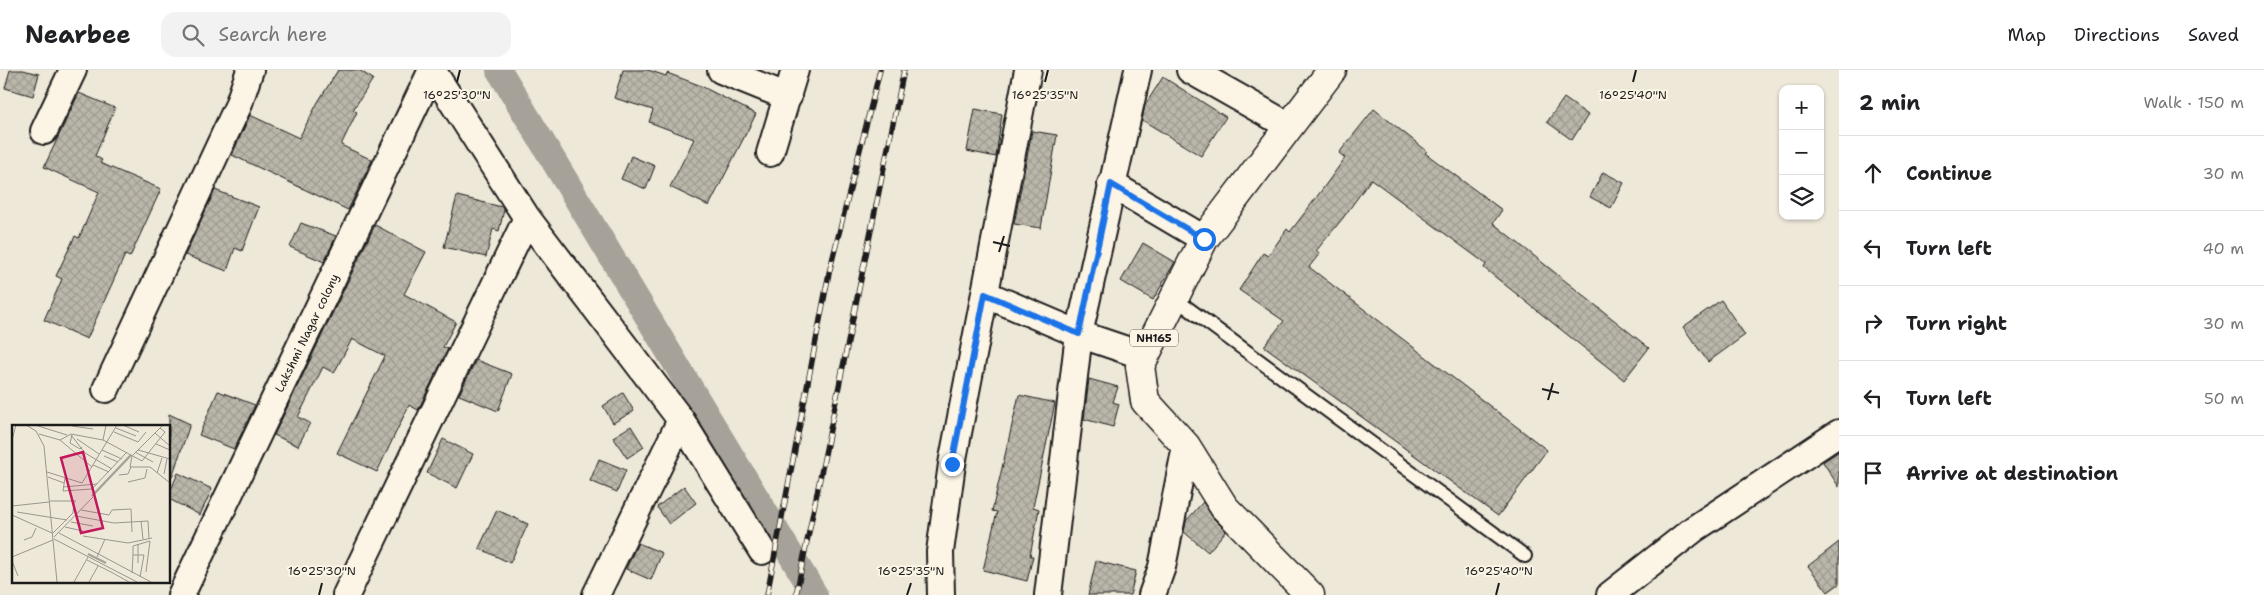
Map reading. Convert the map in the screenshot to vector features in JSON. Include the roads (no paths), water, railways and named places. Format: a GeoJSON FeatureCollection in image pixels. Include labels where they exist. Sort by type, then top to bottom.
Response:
{"type":"FeatureCollection","features":[{"type":"Feature","properties":{"kind":"highway","name":"NH165"},"geometry":{"type":"LineString","coordinates":[[1310,595],[1224,507],[1186,446],[1145,401],[1140,366],[1204,239],[1332,70]]}},
{"type":"Feature","properties":{"kind":"street"},"geometry":{"type":"LineString","coordinates":[[44,131],[73,70]]}},
{"type":"Feature","properties":{"kind":"street"},"geometry":{"type":"LineString","coordinates":[[106,388],[238,106],[250,70]]}},
{"type":"Feature","properties":{"kind":"street"},"geometry":{"type":"LineString","coordinates":[[432,70],[527,218],[681,420],[762,551]]}},
{"type":"Feature","properties":{"kind":"street","name":"Lakshmi Nagar colony"},"geometry":{"type":"LineString","coordinates":[[181,595],[432,70]]}},
{"type":"Feature","properties":{"kind":"street"},"geometry":{"type":"LineString","coordinates":[[721,70],[788,97]]}},
{"type":"Feature","properties":{"kind":"street"},"geometry":{"type":"LineString","coordinates":[[770,153],[795,70]]}},
{"type":"Feature","properties":{"kind":"street"},"geometry":{"type":"LineString","coordinates":[[941,595],[940,552],[952,464],[1028,70]]}},
{"type":"Feature","properties":{"kind":"street"},"geometry":{"type":"LineString","coordinates":[[1048,595],[1079,334],[1138,70]]}},
{"type":"Feature","properties":{"kind":"street"},"geometry":{"type":"LineString","coordinates":[[1190,70],[1290,126]]}},
{"type":"Feature","properties":{"kind":"street"},"geometry":{"type":"LineString","coordinates":[[1111,184],[1204,239]]}},
{"type":"Feature","properties":{"kind":"street"},"geometry":{"type":"LineString","coordinates":[[346,595],[527,218]]}},
{"type":"Feature","properties":{"kind":"street"},"geometry":{"type":"LineString","coordinates":[[985,294],[1079,334],[1144,356]]}},
{"type":"Feature","properties":{"kind":"street"},"geometry":{"type":"LineString","coordinates":[[596,595],[681,420]]}},
{"type":"Feature","properties":{"kind":"street"},"geometry":{"type":"LineString","coordinates":[[1610,595],[1694,529],[1839,433]]}},
{"type":"Feature","properties":{"kind":"street"},"geometry":{"type":"LineString","coordinates":[[1152,595],[1162,567],[1186,446]]}},
{"type":"Feature","properties":{"kind":"lane"},"geometry":{"type":"LineString","coordinates":[[1174,298],[1525,556]]}},
{"type":"Feature","properties":{"kind":"waterway"},"geometry":{"type":"LineString","coordinates":[[499,70],[815,595]]}},
{"type":"Feature","properties":{"kind":"railway"},"geometry":{"type":"LineString","coordinates":[[767,595],[829,273],[880,70]]}},
{"type":"Feature","properties":{"kind":"railway"},"geometry":{"type":"LineString","coordinates":[[796,595],[904,70]]}}]}
